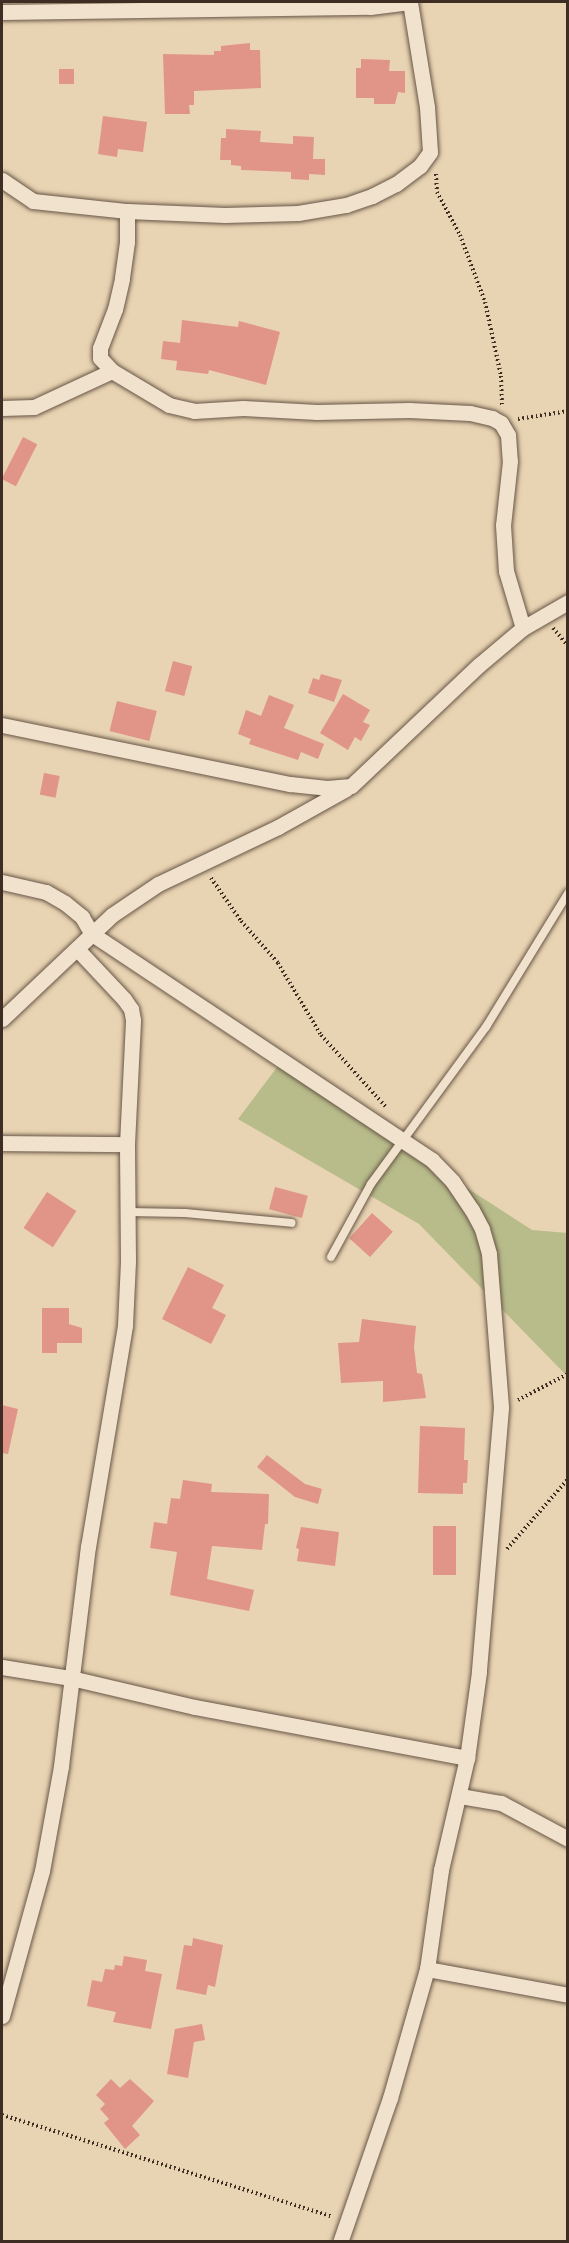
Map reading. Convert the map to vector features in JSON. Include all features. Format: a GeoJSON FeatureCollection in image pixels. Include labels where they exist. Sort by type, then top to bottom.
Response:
{"type":"FeatureCollection","features":[{"type":"Feature","properties":{"kind":"street"},"geometry":{"type":"LineString","coordinates":[[2,12],[370,7],[409,2],[427,107],[430,152],[420,166],[396,184],[346,205],[288,213],[225,215],[127,211],[33,201],[2,180]]}},
{"type":"Feature","properties":{"kind":"street"},"geometry":{"type":"LineString","coordinates":[[127,211],[128,242],[122,279],[115,309],[100,348],[100,358],[112,371],[181,410],[243,408],[317,412],[470,413],[492,418],[503,426],[510,461],[503,525],[506,571],[523,628]]}},
{"type":"Feature","properties":{"kind":"street"},"geometry":{"type":"LineString","coordinates":[[2,408],[34,407],[112,371]]}},
{"type":"Feature","properties":{"kind":"street"},"geometry":{"type":"LineString","coordinates":[[2,1019],[78,950],[112,915],[158,884],[278,827],[351,786],[435,705],[523,628],[567,602]]}},
{"type":"Feature","properties":{"kind":"street"},"geometry":{"type":"LineString","coordinates":[[2,725],[290,784],[327,788],[351,786]]}},
{"type":"Feature","properties":{"kind":"street"},"geometry":{"type":"LineString","coordinates":[[2,882],[46,892],[65,903],[82,917],[92,934],[297,1072],[406,1135],[453,1182],[482,1229],[493,1289],[501,1408],[479,1672],[467,1758],[441,1870],[427,1969],[390,2098],[340,2241]]}},
{"type":"Feature","properties":{"kind":"street"},"geometry":{"type":"LineString","coordinates":[[2,2013],[42,1871],[61,1766],[88,1547],[124,1325],[128,1212],[127,1144],[133,1045],[131,1009],[78,950]]}},
{"type":"Feature","properties":{"kind":"street"},"geometry":{"type":"LineString","coordinates":[[2,1143],[127,1144]]}},
{"type":"Feature","properties":{"kind":"street"},"geometry":{"type":"LineString","coordinates":[[2,1667],[71,1678],[195,1707],[467,1758]]}},
{"type":"Feature","properties":{"kind":"street"},"geometry":{"type":"LineString","coordinates":[[460,1796],[501,1803],[567,1839]]}},
{"type":"Feature","properties":{"kind":"street"},"geometry":{"type":"LineString","coordinates":[[427,1969],[567,1995]]}},
{"type":"Feature","properties":{"kind":"lane"},"geometry":{"type":"LineString","coordinates":[[331,1257],[348,1223],[406,1135],[486,1027],[567,893]]}},
{"type":"Feature","properties":{"kind":"lane"},"geometry":{"type":"LineString","coordinates":[[128,1212],[185,1213],[292,1223]]}},
{"type":"Feature","properties":{"kind":"path"},"geometry":{"type":"LineString","coordinates":[[430,152],[436,161],[437,192],[460,235],[485,302],[501,376],[503,426],[518,419],[567,411]]}},
{"type":"Feature","properties":{"kind":"path"},"geometry":{"type":"LineString","coordinates":[[200,863],[241,921],[278,963],[321,1035],[406,1135]]}},
{"type":"Feature","properties":{"kind":"path"},"geometry":{"type":"LineString","coordinates":[[501,1408],[567,1374]]}},
{"type":"Feature","properties":{"kind":"path"},"geometry":{"type":"LineString","coordinates":[[488,1572],[567,1479]]}},
{"type":"Feature","properties":{"kind":"path"},"geometry":{"type":"LineString","coordinates":[[2,2115],[346,2221]]}},
{"type":"Feature","properties":{"kind":"green space"},"geometry":{"type":"Polygon","coordinates":[[[278,1066],[532,1230],[567,1233],[567,1376],[419,1224],[238,1119],[278,1066]]]}},
{"type":"Feature","properties":{"kind":"building"},"geometry":{"type":"Polygon","coordinates":[[[250,43],[250,50],[260,50],[261,88],[194,91],[194,105],[189,105],[190,114],[165,114],[163,54],[214,55],[214,51],[221,51],[221,46],[250,43]]]}},
{"type":"Feature","properties":{"kind":"building"},"geometry":{"type":"Polygon","coordinates":[[[361,59],[390,60],[389,71],[405,71],[405,93],[398,92],[395,104],[374,104],[374,98],[356,98],[356,68],[361,68],[361,59]]]}},
{"type":"Feature","properties":{"kind":"building"},"geometry":{"type":"Polygon","coordinates":[[[59,69],[74,69],[74,84],[59,84],[59,69]]]}},
{"type":"Feature","properties":{"kind":"building"},"geometry":{"type":"Polygon","coordinates":[[[103,116],[147,122],[143,152],[118,149],[117,157],[98,154],[103,116]]]}},
{"type":"Feature","properties":{"kind":"building"},"geometry":{"type":"Polygon","coordinates":[[[226,129],[261,131],[260,142],[293,144],[293,136],[314,137],[313,159],[325,159],[325,175],[309,174],[309,180],[291,179],[291,172],[241,170],[241,166],[231,165],[231,160],[220,160],[221,138],[226,138],[226,129]]]}},
{"type":"Feature","properties":{"kind":"building"},"geometry":{"type":"Polygon","coordinates":[[[182,320],[238,327],[239,321],[280,332],[266,385],[209,370],[208,374],[176,370],[177,361],[161,359],[163,341],[180,343],[182,320]]]}},
{"type":"Feature","properties":{"kind":"building"},"geometry":{"type":"Polygon","coordinates":[[[23,437],[37,444],[16,486],[2,478],[23,437]]]}},
{"type":"Feature","properties":{"kind":"building"},"geometry":{"type":"Polygon","coordinates":[[[173,661],[192,666],[184,696],[165,691],[173,661]]]}},
{"type":"Feature","properties":{"kind":"building"},"geometry":{"type":"Polygon","coordinates":[[[321,674],[342,680],[334,702],[308,693],[313,678],[319,680],[321,674]]]}},
{"type":"Feature","properties":{"kind":"building"},"geometry":{"type":"Polygon","coordinates":[[[343,694],[370,710],[363,722],[370,725],[361,741],[355,737],[348,750],[320,733],[343,694]]]}},
{"type":"Feature","properties":{"kind":"building"},"geometry":{"type":"Polygon","coordinates":[[[269,695],[294,705],[284,728],[324,744],[318,759],[301,752],[298,760],[249,744],[251,739],[238,734],[246,710],[261,716],[269,695]]]}},
{"type":"Feature","properties":{"kind":"building"},"geometry":{"type":"Polygon","coordinates":[[[117,701],[157,711],[149,741],[110,731],[117,701]]]}},
{"type":"Feature","properties":{"kind":"building"},"geometry":{"type":"Polygon","coordinates":[[[44,773],[60,776],[56,798],[40,795],[44,773]]]}},
{"type":"Feature","properties":{"kind":"building"},"geometry":{"type":"Polygon","coordinates":[[[275,1187],[308,1196],[302,1218],[269,1209],[275,1187]]]}},
{"type":"Feature","properties":{"kind":"building"},"geometry":{"type":"Polygon","coordinates":[[[47,1192],[76,1211],[53,1247],[24,1228],[47,1192]]]}},
{"type":"Feature","properties":{"kind":"building"},"geometry":{"type":"Polygon","coordinates":[[[372,1213],[393,1232],[370,1257],[349,1238],[372,1213]]]}},
{"type":"Feature","properties":{"kind":"building"},"geometry":{"type":"Polygon","coordinates":[[[188,1267],[224,1285],[212,1308],[226,1315],[211,1344],[162,1319],[188,1267]]]}},
{"type":"Feature","properties":{"kind":"building"},"geometry":{"type":"Polygon","coordinates":[[[42,1308],[69,1308],[69,1324],[82,1328],[82,1343],[57,1343],[57,1353],[42,1353],[42,1308]]]}},
{"type":"Feature","properties":{"kind":"building"},"geometry":{"type":"Polygon","coordinates":[[[362,1319],[416,1326],[414,1347],[417,1373],[422,1374],[426,1398],[383,1402],[383,1381],[341,1383],[338,1343],[359,1342],[362,1319]]]}},
{"type":"Feature","properties":{"kind":"building"},"geometry":{"type":"Polygon","coordinates":[[[2,1405],[18,1409],[8,1454],[2,1453],[2,1405]]]}},
{"type":"Feature","properties":{"kind":"building"},"geometry":{"type":"Polygon","coordinates":[[[420,1426],[465,1428],[464,1460],[468,1460],[467,1483],[463,1483],[463,1494],[418,1493],[420,1426]]]}},
{"type":"Feature","properties":{"kind":"building"},"geometry":{"type":"Polygon","coordinates":[[[267,1455],[305,1484],[322,1489],[318,1504],[295,1497],[257,1467],[267,1455]]]}},
{"type":"Feature","properties":{"kind":"building"},"geometry":{"type":"Polygon","coordinates":[[[183,1480],[212,1484],[211,1492],[269,1494],[268,1524],[265,1524],[262,1550],[212,1546],[207,1579],[254,1590],[249,1611],[170,1595],[177,1552],[150,1548],[154,1522],[167,1524],[171,1498],[180,1499],[183,1480]]]}},
{"type":"Feature","properties":{"kind":"building"},"geometry":{"type":"Polygon","coordinates":[[[433,1526],[456,1526],[456,1575],[433,1575],[433,1526]]]}},
{"type":"Feature","properties":{"kind":"building"},"geometry":{"type":"Polygon","coordinates":[[[301,1527],[339,1532],[335,1566],[297,1561],[299,1549],[296,1548],[301,1527]]]}},
{"type":"Feature","properties":{"kind":"building"},"geometry":{"type":"Polygon","coordinates":[[[193,1938],[223,1945],[215,1987],[208,1985],[206,1995],[176,1989],[184,1945],[192,1946],[193,1938]]]}},
{"type":"Feature","properties":{"kind":"building"},"geometry":{"type":"Polygon","coordinates":[[[124,1956],[147,1960],[145,1971],[162,1974],[151,2029],[113,2022],[116,2012],[87,2006],[92,1980],[102,1982],[105,1969],[114,1970],[115,1965],[122,1966],[124,1956]]]}},
{"type":"Feature","properties":{"kind":"building"},"geometry":{"type":"Polygon","coordinates":[[[202,2024],[205,2040],[194,2042],[188,2078],[167,2074],[175,2029],[202,2024]]]}},
{"type":"Feature","properties":{"kind":"building"},"geometry":{"type":"Polygon","coordinates":[[[111,2079],[120,2088],[130,2079],[154,2101],[132,2126],[140,2135],[125,2149],[104,2123],[109,2119],[100,2109],[105,2104],[96,2095],[111,2079]]]}}]}
